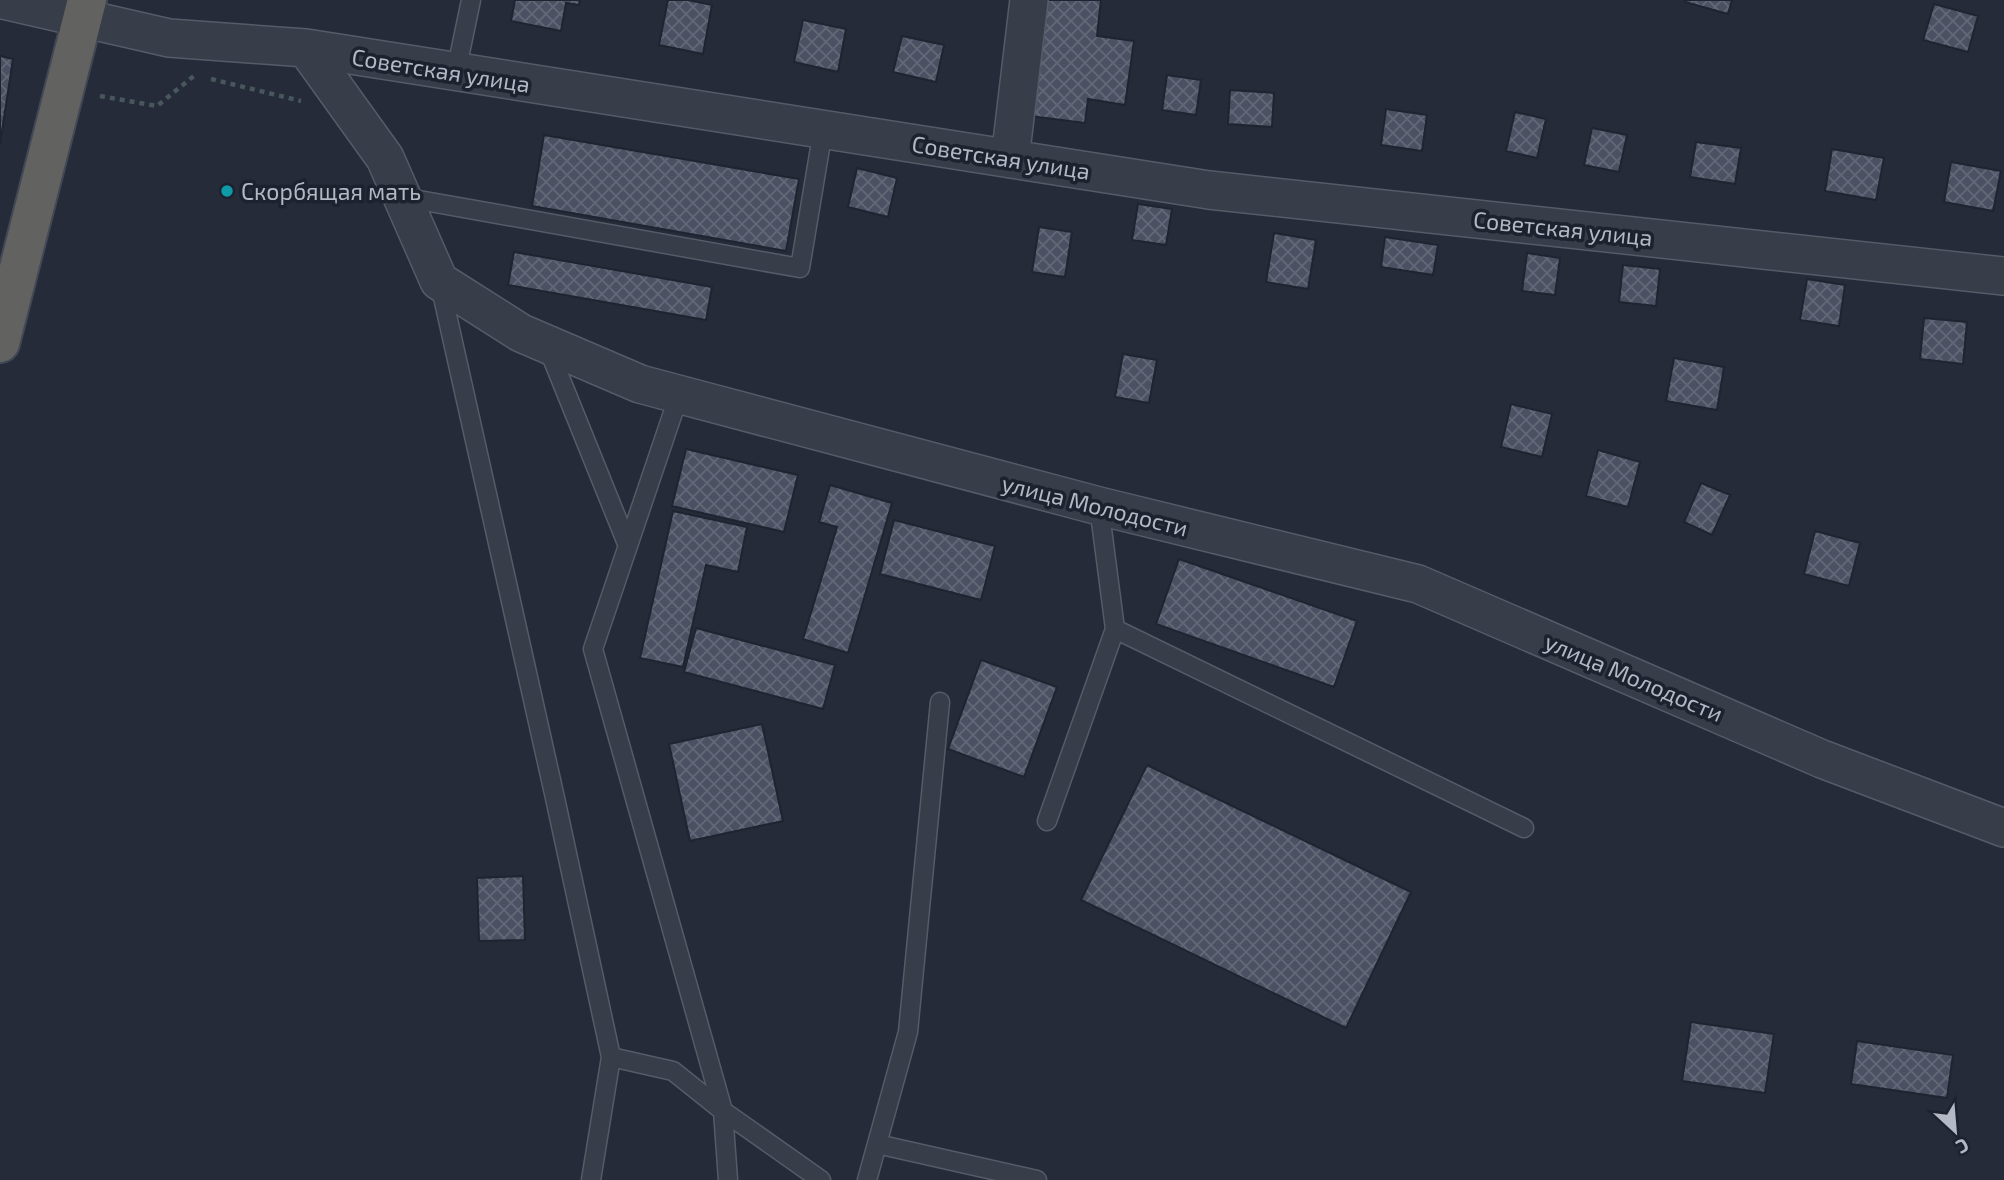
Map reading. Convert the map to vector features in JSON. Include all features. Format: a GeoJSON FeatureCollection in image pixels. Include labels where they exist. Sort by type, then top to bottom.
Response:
{"type":"FeatureCollection","features":[{"type":"Feature","properties":{"kind":"highway"},"geometry":{"type":"LineString","coordinates":[[0,343],[6,295],[85,9]]}},
{"type":"Feature","properties":{"kind":"street","name":"Советская улица"},"geometry":{"type":"LineString","coordinates":[[4,0],[85,9],[169,38],[306,48],[1209,190],[2004,276]]}},
{"type":"Feature","properties":{"kind":"street"},"geometry":{"type":"LineString","coordinates":[[1010,159],[1029,0]]}},
{"type":"Feature","properties":{"kind":"street"},"geometry":{"type":"LineString","coordinates":[[306,48],[384,158],[439,281]]}},
{"type":"Feature","properties":{"kind":"street","name":"улица Молодости"},"geometry":{"type":"LineString","coordinates":[[439,281],[521,333],[640,384],[1099,506],[1418,584],[1822,759],[2004,828]]}},
{"type":"Feature","properties":{"kind":"lane"},"geometry":{"type":"LineString","coordinates":[[456,72],[471,0]]}},
{"type":"Feature","properties":{"kind":"lane"},"geometry":{"type":"LineString","coordinates":[[402,197],[800,268],[823,130]]}},
{"type":"Feature","properties":{"kind":"lane"},"geometry":{"type":"LineString","coordinates":[[439,281],[611,1057],[591,1180]]}},
{"type":"Feature","properties":{"kind":"lane"},"geometry":{"type":"LineString","coordinates":[[547,345],[628,545]]}},
{"type":"Feature","properties":{"kind":"lane"},"geometry":{"type":"LineString","coordinates":[[679,394],[593,649],[723,1111],[728,1180]]}},
{"type":"Feature","properties":{"kind":"lane"},"geometry":{"type":"LineString","coordinates":[[1047,821],[1115,629],[1099,506]]}},
{"type":"Feature","properties":{"kind":"lane"},"geometry":{"type":"LineString","coordinates":[[1115,629],[1524,828]]}},
{"type":"Feature","properties":{"kind":"lane"},"geometry":{"type":"LineString","coordinates":[[867,1180],[908,1032],[940,702]]}},
{"type":"Feature","properties":{"kind":"lane"},"geometry":{"type":"LineString","coordinates":[[611,1057],[673,1071],[723,1111],[821,1180]]}},
{"type":"Feature","properties":{"kind":"lane"},"geometry":{"type":"LineString","coordinates":[[877,1144],[1037,1180]]}},
{"type":"Feature","properties":{"kind":"path"},"geometry":{"type":"LineString","coordinates":[[64,90],[157,106],[195,75],[352,114]]}},
{"type":"Feature","properties":{"kind":"building"},"geometry":{"type":"Polygon","coordinates":[[[515,0],[580,0],[579,5],[566,3],[561,31],[511,21],[515,0]]]}},
{"type":"Feature","properties":{"kind":"building"},"geometry":{"type":"Polygon","coordinates":[[[668,0],[688,0],[712,5],[703,54],[659,45],[668,0]]]}},
{"type":"Feature","properties":{"kind":"building"},"geometry":{"type":"Polygon","coordinates":[[[1046,0],[1101,0],[1097,36],[1134,41],[1125,105],[1088,99],[1085,123],[1030,116],[1046,0]]]}},
{"type":"Feature","properties":{"kind":"building"},"geometry":{"type":"Polygon","coordinates":[[[1685,0],[1732,0],[1728,14],[1685,0]]]}},
{"type":"Feature","properties":{"kind":"building"},"geometry":{"type":"Polygon","coordinates":[[[1934,4],[1978,16],[1968,52],[1923,40],[1934,4]]]}},
{"type":"Feature","properties":{"kind":"building"},"geometry":{"type":"Polygon","coordinates":[[[803,20],[846,29],[838,72],[794,62],[803,20]]]}},
{"type":"Feature","properties":{"kind":"building"},"geometry":{"type":"Polygon","coordinates":[[[902,36],[944,45],[936,82],[893,72],[902,36]]]}},
{"type":"Feature","properties":{"kind":"building"},"geometry":{"type":"Polygon","coordinates":[[[0,56],[13,59],[0,144],[0,56]]]}},
{"type":"Feature","properties":{"kind":"building"},"geometry":{"type":"Polygon","coordinates":[[[1167,75],[1201,80],[1196,115],[1162,110],[1167,75]]]}},
{"type":"Feature","properties":{"kind":"building"},"geometry":{"type":"Polygon","coordinates":[[[1230,90],[1274,93],[1272,127],[1228,124],[1230,90]]]}},
{"type":"Feature","properties":{"kind":"building"},"geometry":{"type":"Polygon","coordinates":[[[1386,109],[1427,115],[1422,151],[1381,145],[1386,109]]]}},
{"type":"Feature","properties":{"kind":"building"},"geometry":{"type":"Polygon","coordinates":[[[1515,112],[1546,119],[1537,158],[1506,151],[1515,112]]]}},
{"type":"Feature","properties":{"kind":"building"},"geometry":{"type":"Polygon","coordinates":[[[1592,128],[1627,135],[1619,172],[1584,165],[1592,128]]]}},
{"type":"Feature","properties":{"kind":"building"},"geometry":{"type":"Polygon","coordinates":[[[544,135],[799,179],[786,251],[532,206],[544,135]]]}},
{"type":"Feature","properties":{"kind":"building"},"geometry":{"type":"Polygon","coordinates":[[[1696,142],[1741,148],[1735,184],[1690,177],[1696,142]]]}},
{"type":"Feature","properties":{"kind":"building"},"geometry":{"type":"Polygon","coordinates":[[[1832,149],[1884,158],[1876,200],[1825,191],[1832,149]]]}},
{"type":"Feature","properties":{"kind":"building"},"geometry":{"type":"Polygon","coordinates":[[[1951,162],[2001,171],[1993,211],[1944,202],[1951,162]]]}},
{"type":"Feature","properties":{"kind":"building"},"geometry":{"type":"Polygon","coordinates":[[[857,168],[897,178],[888,217],[848,207],[857,168]]]}},
{"type":"Feature","properties":{"kind":"building"},"geometry":{"type":"Polygon","coordinates":[[[1138,204],[1172,209],[1166,245],[1132,240],[1138,204]]]}},
{"type":"Feature","properties":{"kind":"building"},"geometry":{"type":"Polygon","coordinates":[[[1039,227],[1072,232],[1065,277],[1032,272],[1039,227]]]}},
{"type":"Feature","properties":{"kind":"building"},"geometry":{"type":"Polygon","coordinates":[[[1274,233],[1316,240],[1308,289],[1266,282],[1274,233]]]}},
{"type":"Feature","properties":{"kind":"building"},"geometry":{"type":"Polygon","coordinates":[[[1385,237],[1438,245],[1433,275],[1381,267],[1385,237]]]}},
{"type":"Feature","properties":{"kind":"building"},"geometry":{"type":"Polygon","coordinates":[[[514,252],[712,287],[706,320],[508,285],[514,252]]]}},
{"type":"Feature","properties":{"kind":"building"},"geometry":{"type":"Polygon","coordinates":[[[1527,253],[1560,258],[1555,295],[1522,291],[1527,253]]]}},
{"type":"Feature","properties":{"kind":"building"},"geometry":{"type":"Polygon","coordinates":[[[1623,265],[1660,269],[1656,306],[1619,302],[1623,265]]]}},
{"type":"Feature","properties":{"kind":"building"},"geometry":{"type":"Polygon","coordinates":[[[1807,279],[1845,285],[1839,326],[1800,320],[1807,279]]]}},
{"type":"Feature","properties":{"kind":"building"},"geometry":{"type":"Polygon","coordinates":[[[1924,318],[1967,322],[1963,364],[1920,359],[1924,318]]]}},
{"type":"Feature","properties":{"kind":"building"},"geometry":{"type":"Polygon","coordinates":[[[1123,354],[1157,360],[1149,403],[1115,397],[1123,354]]]}},
{"type":"Feature","properties":{"kind":"building"},"geometry":{"type":"Polygon","coordinates":[[[1674,358],[1724,367],[1717,410],[1666,401],[1674,358]]]}},
{"type":"Feature","properties":{"kind":"building"},"geometry":{"type":"Polygon","coordinates":[[[1511,404],[1552,414],[1542,457],[1501,447],[1511,404]]]}},
{"type":"Feature","properties":{"kind":"building"},"geometry":{"type":"Polygon","coordinates":[[[686,449],[798,475],[784,532],[672,506],[686,449]]]}},
{"type":"Feature","properties":{"kind":"building"},"geometry":{"type":"Polygon","coordinates":[[[1598,450],[1640,462],[1628,507],[1586,496],[1598,450]]]}},
{"type":"Feature","properties":{"kind":"building"},"geometry":{"type":"Polygon","coordinates":[[[1701,483],[1730,495],[1712,535],[1684,522],[1701,483]]]}},
{"type":"Feature","properties":{"kind":"building"},"geometry":{"type":"Polygon","coordinates":[[[830,485],[892,503],[848,653],[803,639],[837,527],[819,522],[830,485]]]}},
{"type":"Feature","properties":{"kind":"building"},"geometry":{"type":"Polygon","coordinates":[[[673,511],[747,527],[738,572],[706,565],[683,667],[640,658],[673,511]]]}},
{"type":"Feature","properties":{"kind":"building"},"geometry":{"type":"Polygon","coordinates":[[[894,520],[995,546],[981,600],[880,574],[894,520]]]}},
{"type":"Feature","properties":{"kind":"building"},"geometry":{"type":"Polygon","coordinates":[[[1815,531],[1860,543],[1849,586],[1804,574],[1815,531]]]}},
{"type":"Feature","properties":{"kind":"building"},"geometry":{"type":"Polygon","coordinates":[[[1179,559],[1357,621],[1334,687],[1156,624],[1179,559]]]}},
{"type":"Feature","properties":{"kind":"building"},"geometry":{"type":"Polygon","coordinates":[[[696,628],[835,665],[823,709],[684,672],[696,628]]]}},
{"type":"Feature","properties":{"kind":"building"},"geometry":{"type":"Polygon","coordinates":[[[981,660],[1057,687],[1024,777],[948,749],[981,660]]]}},
{"type":"Feature","properties":{"kind":"building"},"geometry":{"type":"Polygon","coordinates":[[[762,724],[783,821],[690,841],[669,744],[762,724]]]}},
{"type":"Feature","properties":{"kind":"building"},"geometry":{"type":"Polygon","coordinates":[[[1147,765],[1411,892],[1346,1028],[1081,900],[1147,765]]]}},
{"type":"Feature","properties":{"kind":"building"},"geometry":{"type":"Polygon","coordinates":[[[523,876],[525,940],[479,941],[477,878],[523,876]]]}},
{"type":"Feature","properties":{"kind":"building"},"geometry":{"type":"Polygon","coordinates":[[[1691,1022],[1774,1034],[1765,1093],[1682,1081],[1691,1022]]]}},
{"type":"Feature","properties":{"kind":"building"},"geometry":{"type":"Polygon","coordinates":[[[1857,1041],[1953,1055],[1947,1098],[1851,1084],[1857,1041]]]}},
{"type":"Feature","properties":{"kind":"place","name":"Скорбящая мать"},"geometry":{"type":"Point","coordinates":[227,191]}}]}
